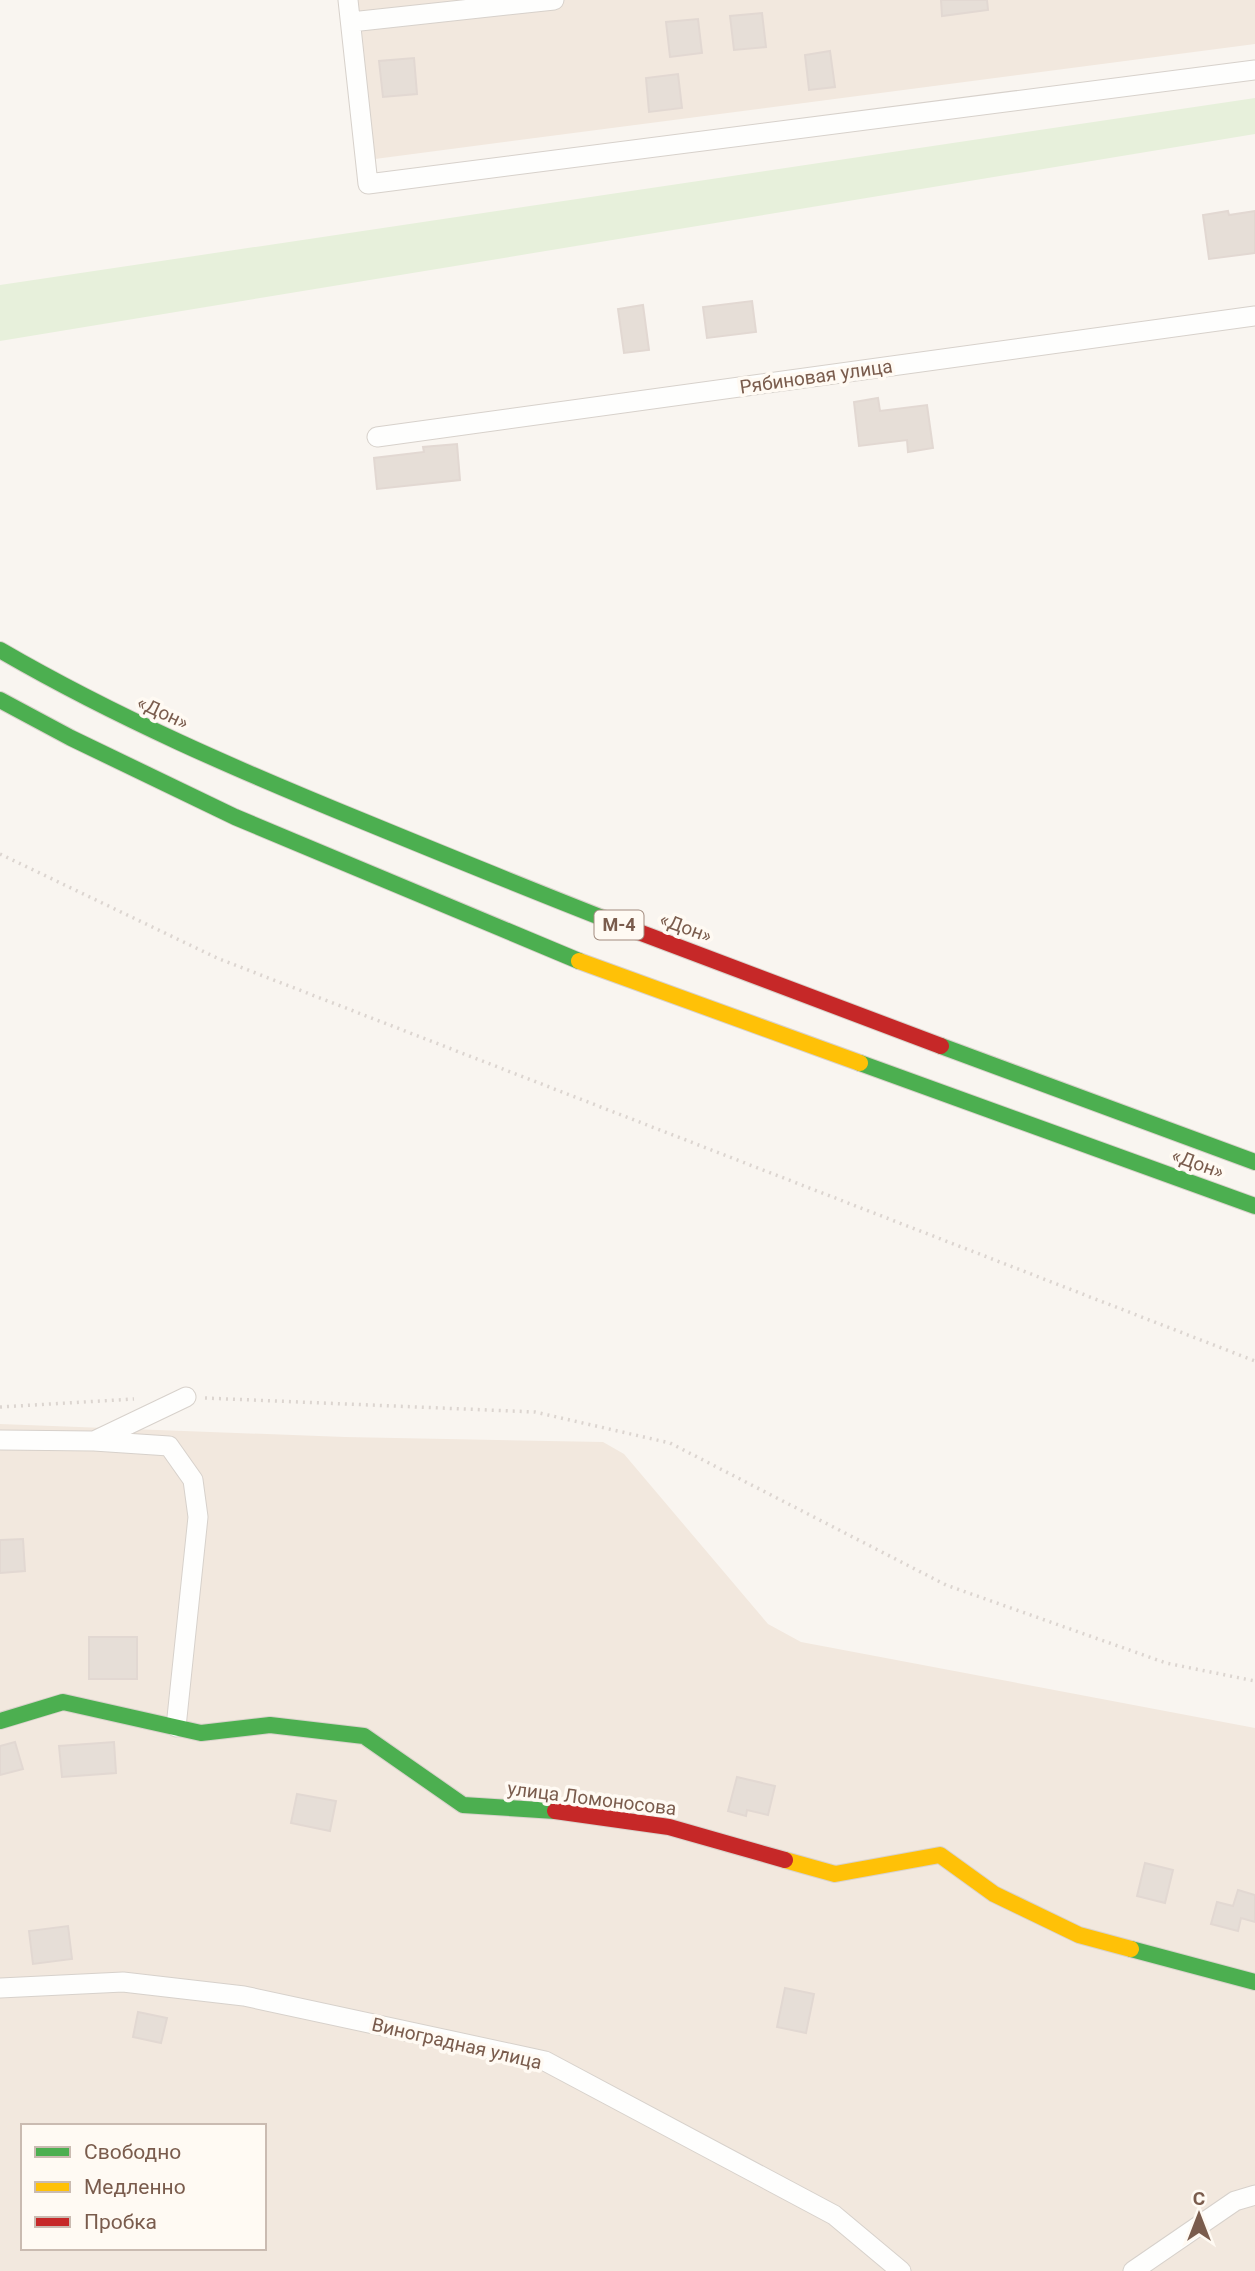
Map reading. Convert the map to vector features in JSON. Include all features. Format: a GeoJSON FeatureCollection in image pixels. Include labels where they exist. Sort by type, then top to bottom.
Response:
{"type":"FeatureCollection","features":[{"type":"Feature","properties":{"kind":"main road","name":"«Дон»"},"geometry":{"type":"LineString","coordinates":[[0,650],[43,676],[142,727],[255,777],[575,909],[1255,1162]]}},
{"type":"Feature","properties":{"kind":"main road","name":"«Дон»"},"geometry":{"type":"LineString","coordinates":[[0,699],[71,738],[235,817],[564,955],[1255,1206]]}},
{"type":"Feature","properties":{"kind":"main road","name":"улица Ломоносова"},"geometry":{"type":"LineString","coordinates":[[0,1721],[63,1702],[201,1733],[270,1725],[364,1736],[463,1805],[569,1812],[669,1827],[835,1874],[940,1854],[994,1894],[1079,1935],[1255,1982]]}},
{"type":"Feature","properties":{"kind":"street"},"geometry":{"type":"LineString","coordinates":[[348,0],[368,184],[1255,70]]}},
{"type":"Feature","properties":{"kind":"street"},"geometry":{"type":"LineString","coordinates":[[351,22],[554,0]]}},
{"type":"Feature","properties":{"kind":"street","name":"Рябиновая улица"},"geometry":{"type":"LineString","coordinates":[[377,437],[1255,316]]}},
{"type":"Feature","properties":{"kind":"street"},"geometry":{"type":"LineString","coordinates":[[94,1441],[186,1397]]}},
{"type":"Feature","properties":{"kind":"street"},"geometry":{"type":"LineString","coordinates":[[0,1440],[94,1441],[169,1446],[193,1480],[198,1517],[176,1727]]}},
{"type":"Feature","properties":{"kind":"street","name":"Виноградная улица"},"geometry":{"type":"LineString","coordinates":[[0,1988],[123,1982],[244,1996],[545,2061],[834,2215],[901,2271]]}},
{"type":"Feature","properties":{"kind":"street"},"geometry":{"type":"LineString","coordinates":[[1133,2271],[1235,2201],[1255,2195]]}},
{"type":"Feature","properties":{"kind":"path"},"geometry":{"type":"LineString","coordinates":[[0,854],[218,958],[1255,1362]]}},
{"type":"Feature","properties":{"kind":"path"},"geometry":{"type":"LineString","coordinates":[[186,1397],[535,1412],[670,1443],[946,1585],[1166,1663],[1255,1681]]}},
{"type":"Feature","properties":{"kind":"path"},"geometry":{"type":"LineString","coordinates":[[0,1407],[138,1399]]}},
{"type":"Feature","properties":{"kind":"shaded area"},"geometry":{"type":"Polygon","coordinates":[[[357,0],[1255,0],[1255,44],[375,159],[357,0]]]}},
{"type":"Feature","properties":{"kind":"shaded area"},"geometry":{"type":"Polygon","coordinates":[[[0,1424],[345,1437],[603,1442],[624,1454],[768,1624],[801,1642],[1255,1728],[1255,2271],[0,2271],[0,1424]]]}},
{"type":"Feature","properties":{"kind":"green space"},"geometry":{"type":"Polygon","coordinates":[[[1255,98],[1255,134],[0,341],[0,285],[1255,98]]]}},
{"type":"Feature","properties":{"kind":"building"},"geometry":{"type":"Polygon","coordinates":[[[941,0],[987,0],[988,10],[942,16],[941,0]]]}},
{"type":"Feature","properties":{"kind":"building"},"geometry":{"type":"Polygon","coordinates":[[[762,13],[766,47],[734,50],[730,16],[762,13]]]}},
{"type":"Feature","properties":{"kind":"building"},"geometry":{"type":"Polygon","coordinates":[[[698,19],[702,53],[670,57],[666,22],[698,19]]]}},
{"type":"Feature","properties":{"kind":"building"},"geometry":{"type":"Polygon","coordinates":[[[830,51],[835,87],[809,90],[805,55],[830,51]]]}},
{"type":"Feature","properties":{"kind":"building"},"geometry":{"type":"Polygon","coordinates":[[[414,58],[417,94],[383,97],[379,61],[414,58]]]}},
{"type":"Feature","properties":{"kind":"building"},"geometry":{"type":"Polygon","coordinates":[[[678,74],[682,108],[649,112],[646,78],[678,74]]]}},
{"type":"Feature","properties":{"kind":"building"},"geometry":{"type":"Polygon","coordinates":[[[1228,211],[1229,215],[1255,211],[1255,253],[1209,259],[1203,215],[1228,211]]]}},
{"type":"Feature","properties":{"kind":"building"},"geometry":{"type":"Polygon","coordinates":[[[752,301],[756,332],[707,338],[703,307],[752,301]]]}},
{"type":"Feature","properties":{"kind":"building"},"geometry":{"type":"Polygon","coordinates":[[[643,305],[649,350],[624,353],[618,309],[643,305]]]}},
{"type":"Feature","properties":{"kind":"building"},"geometry":{"type":"Polygon","coordinates":[[[878,398],[880,411],[927,405],[933,448],[908,452],[907,440],[859,446],[854,402],[878,398]]]}},
{"type":"Feature","properties":{"kind":"building"},"geometry":{"type":"Polygon","coordinates":[[[457,444],[460,480],[377,489],[374,458],[424,452],[423,447],[457,444]]]}},
{"type":"Feature","properties":{"kind":"building"},"geometry":{"type":"Polygon","coordinates":[[[23,1539],[25,1571],[0,1573],[0,1540],[23,1539]]]}},
{"type":"Feature","properties":{"kind":"building"},"geometry":{"type":"Polygon","coordinates":[[[89,1637],[137,1637],[137,1679],[89,1679],[89,1637]]]}},
{"type":"Feature","properties":{"kind":"building"},"geometry":{"type":"Polygon","coordinates":[[[15,1742],[23,1769],[0,1775],[0,1746],[15,1742]]]}},
{"type":"Feature","properties":{"kind":"building"},"geometry":{"type":"Polygon","coordinates":[[[114,1742],[116,1773],[62,1777],[59,1746],[114,1742]]]}},
{"type":"Feature","properties":{"kind":"building"},"geometry":{"type":"Polygon","coordinates":[[[737,1777],[775,1786],[768,1815],[747,1810],[746,1816],[728,1811],[737,1777]]]}},
{"type":"Feature","properties":{"kind":"building"},"geometry":{"type":"Polygon","coordinates":[[[297,1794],[336,1801],[330,1831],[291,1823],[297,1794]]]}},
{"type":"Feature","properties":{"kind":"building"},"geometry":{"type":"Polygon","coordinates":[[[1145,1863],[1173,1870],[1165,1903],[1137,1896],[1145,1863]]]}},
{"type":"Feature","properties":{"kind":"building"},"geometry":{"type":"Polygon","coordinates":[[[1238,1890],[1255,1895],[1255,1922],[1241,1918],[1238,1931],[1211,1924],[1217,1902],[1233,1906],[1238,1890]]]}},
{"type":"Feature","properties":{"kind":"building"},"geometry":{"type":"Polygon","coordinates":[[[68,1926],[72,1959],[33,1964],[29,1931],[68,1926]]]}},
{"type":"Feature","properties":{"kind":"building"},"geometry":{"type":"Polygon","coordinates":[[[785,1988],[814,1994],[806,2033],[777,2027],[785,1988]]]}},
{"type":"Feature","properties":{"kind":"building"},"geometry":{"type":"Polygon","coordinates":[[[138,2012],[167,2018],[161,2043],[133,2037],[138,2012]]]}},
{"type":"Feature","properties":{"kind":"traffic: fast"},"geometry":{"type":"LineString","coordinates":[[0,650],[134,721],[225,763],[636,931]]}},
{"type":"Feature","properties":{"kind":"traffic: fast"},"geometry":{"type":"LineString","coordinates":[[0,700],[71,738],[235,817],[579,961]]}},
{"type":"Feature","properties":{"kind":"traffic: fast"},"geometry":{"type":"LineString","coordinates":[[941,1046],[1255,1162]]}},
{"type":"Feature","properties":{"kind":"traffic: fast"},"geometry":{"type":"LineString","coordinates":[[860,1063],[1255,1206]]}},
{"type":"Feature","properties":{"kind":"traffic: fast"},"geometry":{"type":"LineString","coordinates":[[0,1721],[63,1702],[201,1733],[270,1725],[364,1736],[463,1805],[555,1811]]}},
{"type":"Feature","properties":{"kind":"traffic: fast"},"geometry":{"type":"LineString","coordinates":[[1131,1949],[1255,1982]]}},
{"type":"Feature","properties":{"kind":"traffic: slow"},"geometry":{"type":"LineString","coordinates":[[579,961],[860,1063]]}},
{"type":"Feature","properties":{"kind":"traffic: slow"},"geometry":{"type":"LineString","coordinates":[[785,1860],[835,1874],[940,1855],[994,1894],[1079,1935],[1131,1949]]}},
{"type":"Feature","properties":{"kind":"traffic: jam"},"geometry":{"type":"LineString","coordinates":[[636,931],[941,1046]]}},
{"type":"Feature","properties":{"kind":"traffic: jam"},"geometry":{"type":"LineString","coordinates":[[555,1811],[669,1827],[785,1860]]}}]}
